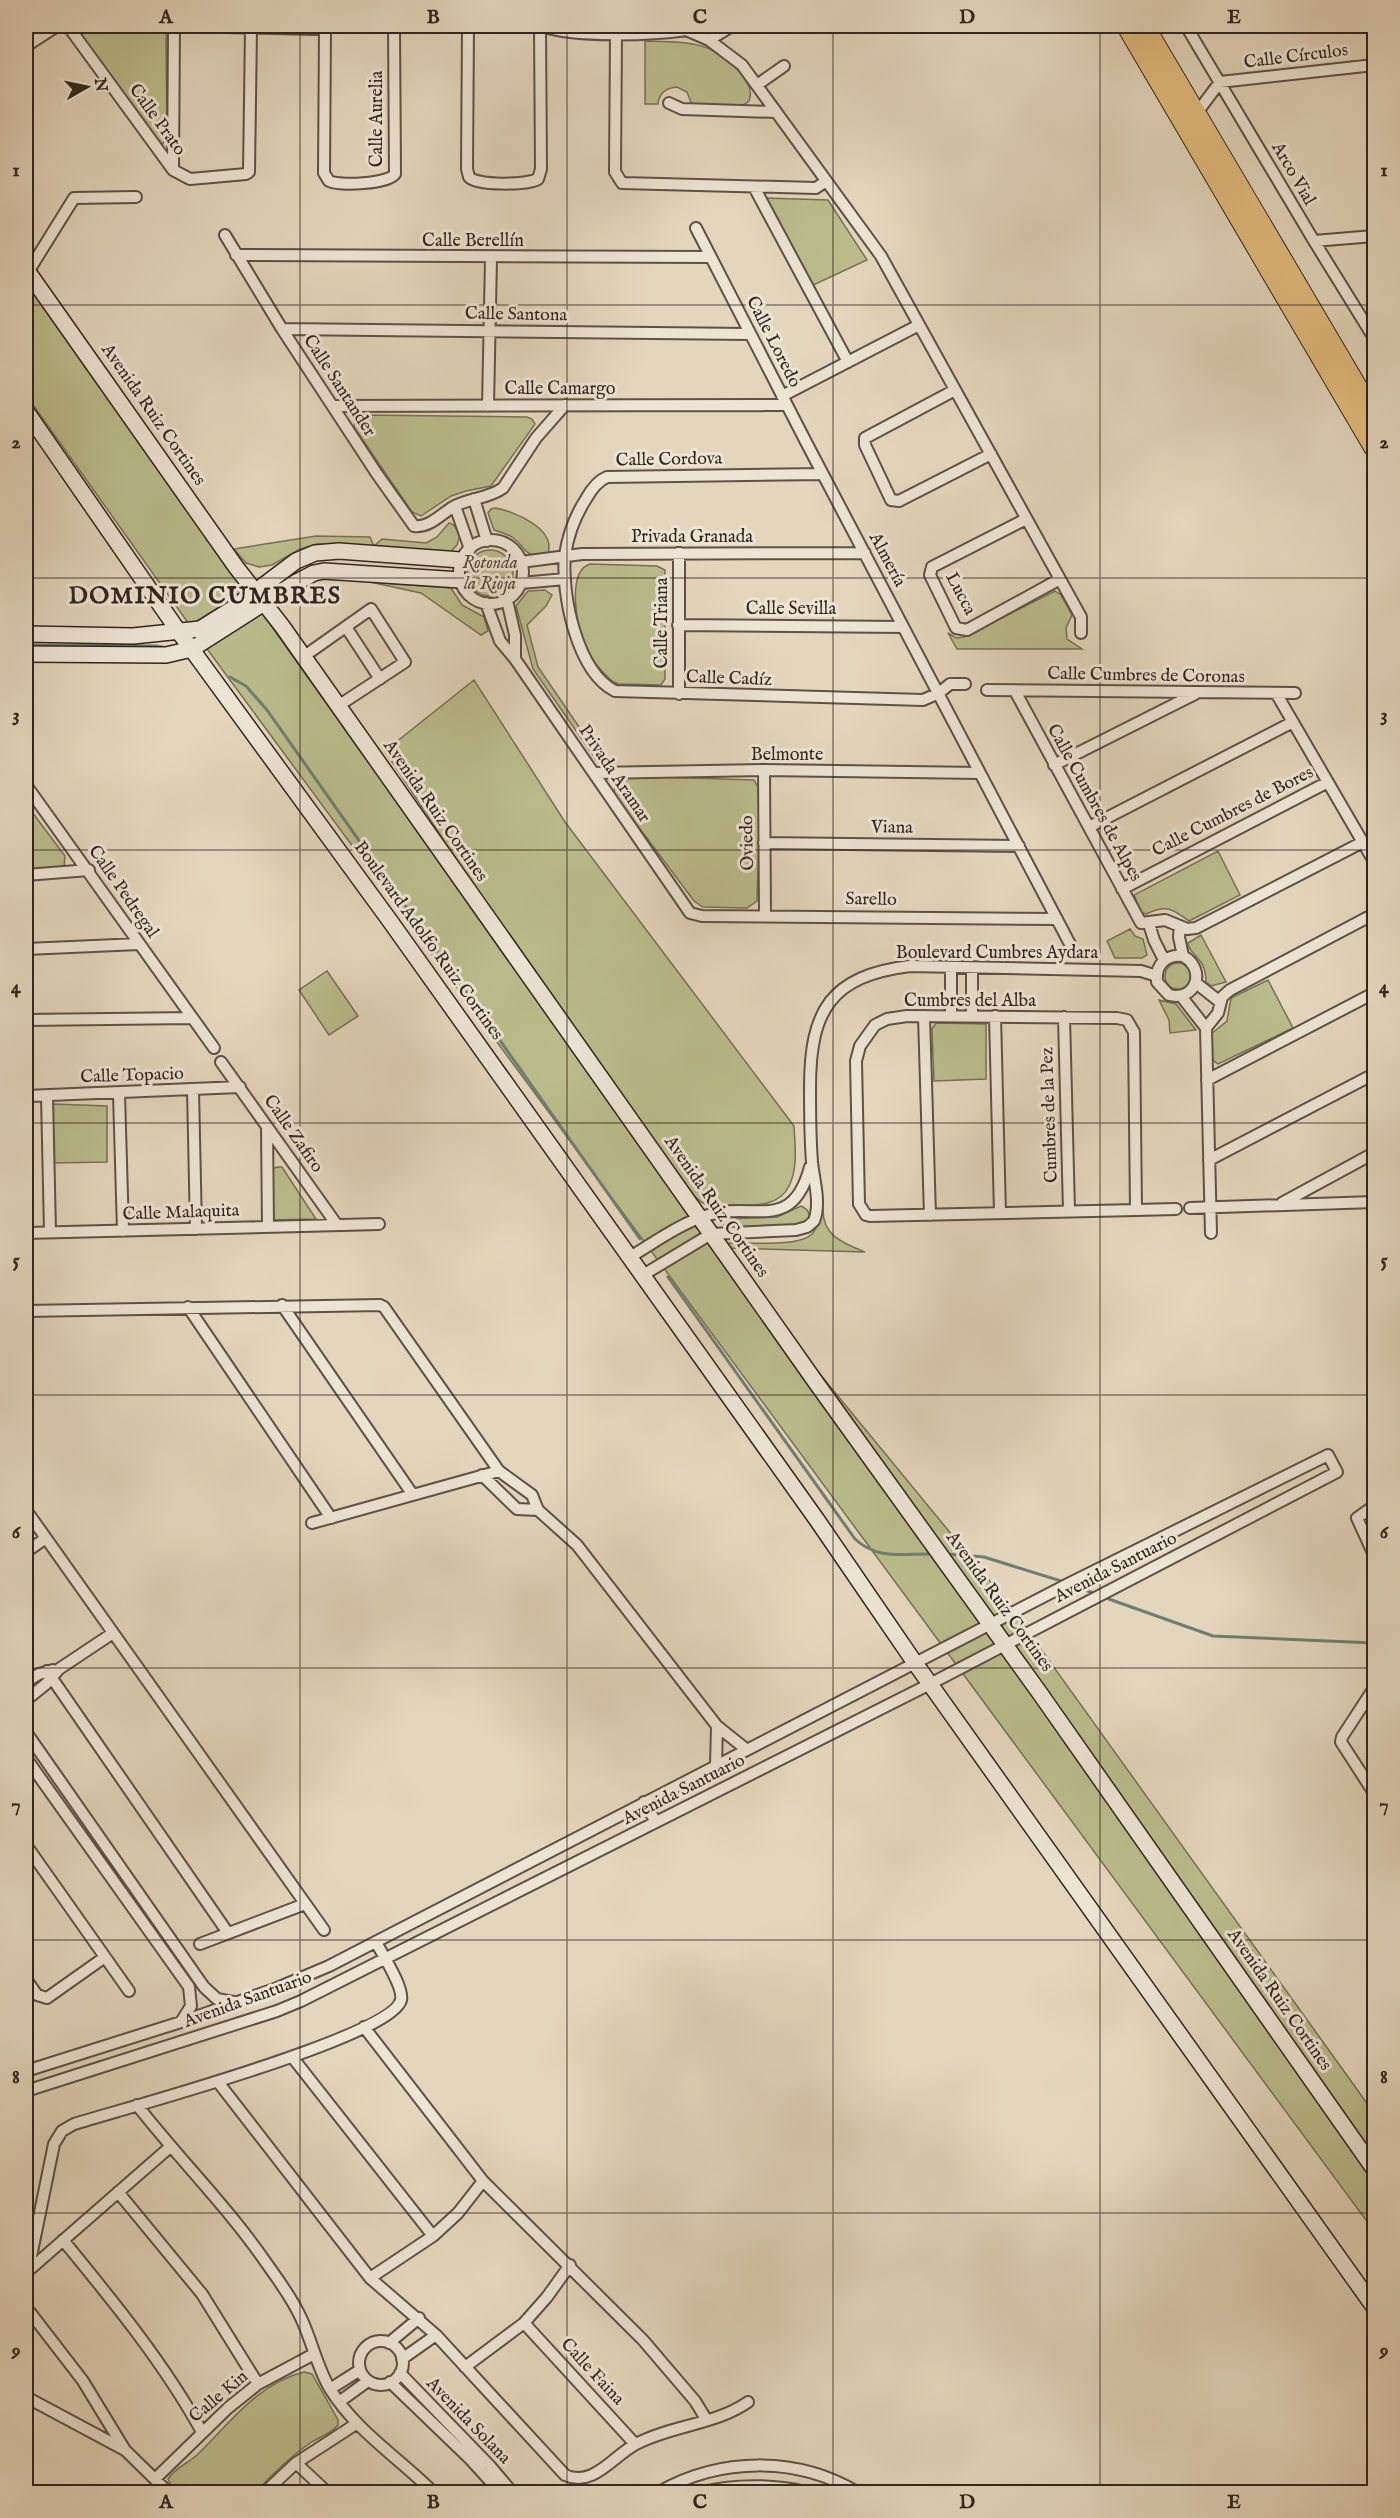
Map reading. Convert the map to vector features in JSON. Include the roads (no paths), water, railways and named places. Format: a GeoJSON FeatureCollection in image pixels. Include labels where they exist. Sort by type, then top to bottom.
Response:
{"type":"FeatureCollection","features":[{"type":"Feature","properties":{"kind":"highway"},"geometry":{"type":"LineString","coordinates":[[1127,26],[1374,447]]}},
{"type":"Feature","properties":{"kind":"highway"},"geometry":{"type":"LineString","coordinates":[[1144,26],[1374,416]]}},
{"type":"Feature","properties":{"kind":"main road","name":"Avenida Ruiz Cortines"},"geometry":{"type":"LineString","coordinates":[[27,271],[236,567],[282,626],[1374,2169]]}},
{"type":"Feature","properties":{"kind":"main road"},"geometry":{"type":"LineString","coordinates":[[26,411],[192,650]]}},
{"type":"Feature","properties":{"kind":"main road"},"geometry":{"type":"LineString","coordinates":[[26,654],[166,655],[192,650],[260,597],[273,577],[306,555],[352,552],[407,556],[466,554]]}},
{"type":"Feature","properties":{"kind":"main road"},"geometry":{"type":"LineString","coordinates":[[350,572],[352,552]]}},
{"type":"Feature","properties":{"kind":"main road"},"geometry":{"type":"LineString","coordinates":[[406,576],[407,556]]}},
{"type":"Feature","properties":{"kind":"main road"},"geometry":{"type":"LineString","coordinates":[[236,567],[273,577]]}},
{"type":"Feature","properties":{"kind":"main road"},"geometry":{"type":"LineString","coordinates":[[282,626],[291,586],[286,567]]}},
{"type":"Feature","properties":{"kind":"main road"},"geometry":{"type":"LineString","coordinates":[[26,634],[133,636],[200,629],[260,597],[291,586],[314,573],[324,571],[460,580]]}},
{"type":"Feature","properties":{"kind":"main road","name":"Boulevard Adolfo Ruiz Cortines"},"geometry":{"type":"LineString","coordinates":[[192,650],[397,930],[630,1257]]}},
{"type":"Feature","properties":{"kind":"main road"},"geometry":{"type":"LineString","coordinates":[[630,1257],[817,1520],[915,1664],[1374,2307]]}},
{"type":"Feature","properties":{"kind":"street"},"geometry":{"type":"LineString","coordinates":[[26,46],[57,26]]}},
{"type":"Feature","properties":{"kind":"street","name":"Calle Prato"},"geometry":{"type":"LineString","coordinates":[[68,26],[173,170],[190,179],[249,172],[251,28]]}},
{"type":"Feature","properties":{"kind":"street"},"geometry":{"type":"LineString","coordinates":[[173,170],[174,26]]}},
{"type":"Feature","properties":{"kind":"street"},"geometry":{"type":"LineString","coordinates":[[184,26],[251,28],[331,26]]}},
{"type":"Feature","properties":{"kind":"street","name":"Calle Aurelia"},"geometry":{"type":"LineString","coordinates":[[331,26],[325,44],[324,173],[327,178],[337,184],[387,181],[395,174],[394,31]]}},
{"type":"Feature","properties":{"kind":"street"},"geometry":{"type":"LineString","coordinates":[[468,26],[467,170],[469,177],[478,182],[519,183],[536,181],[540,177],[542,26],[555,31],[573,33],[670,32],[684,28],[709,40],[736,59],[758,85],[775,112],[881,256],[1081,617],[1081,633]]}},
{"type":"Feature","properties":{"kind":"street"},"geometry":{"type":"LineString","coordinates":[[709,40],[732,26]]}},
{"type":"Feature","properties":{"kind":"street","name":"Arco Vial"},"geometry":{"type":"LineString","coordinates":[[1186,26],[1374,338]]}},
{"type":"Feature","properties":{"kind":"street"},"geometry":{"type":"LineString","coordinates":[[616,33],[615,172],[617,179],[622,183],[816,188],[826,181]]}},
{"type":"Feature","properties":{"kind":"street","name":"Calle Círculos"},"geometry":{"type":"LineString","coordinates":[[1220,82],[1374,64]]}},
{"type":"Feature","properties":{"kind":"street"},"geometry":{"type":"LineString","coordinates":[[758,85],[784,66]]}},
{"type":"Feature","properties":{"kind":"street"},"geometry":{"type":"LineString","coordinates":[[1196,114],[1220,82]]}},
{"type":"Feature","properties":{"kind":"street"},"geometry":{"type":"LineString","coordinates":[[669,103],[682,109],[775,112]]}},
{"type":"Feature","properties":{"kind":"street"},"geometry":{"type":"LineString","coordinates":[[754,187],[848,362]]}},
{"type":"Feature","properties":{"kind":"street"},"geometry":{"type":"LineString","coordinates":[[27,271],[74,198],[136,197]]}},
{"type":"Feature","properties":{"kind":"street","name":"Calle Loredo"},"geometry":{"type":"LineString","coordinates":[[696,228],[806,442]]}},
{"type":"Feature","properties":{"kind":"street","name":"Calle Santander"},"geometry":{"type":"LineString","coordinates":[[225,235],[282,329],[409,522],[420,527],[455,506]]}},
{"type":"Feature","properties":{"kind":"street"},"geometry":{"type":"LineString","coordinates":[[1314,241],[1374,236]]}},
{"type":"Feature","properties":{"kind":"street","name":"Calle Berellín"},"geometry":{"type":"LineString","coordinates":[[236,255],[710,258]]}},
{"type":"Feature","properties":{"kind":"street"},"geometry":{"type":"LineString","coordinates":[[488,406],[491,258]]}},
{"type":"Feature","properties":{"kind":"street"},"geometry":{"type":"LineString","coordinates":[[784,400],[848,362],[919,325]]}},
{"type":"Feature","properties":{"kind":"street","name":"Calle Santona"},"geometry":{"type":"LineString","coordinates":[[282,329],[750,334]]}},
{"type":"Feature","properties":{"kind":"street"},"geometry":{"type":"LineString","coordinates":[[955,390],[865,438],[865,445],[891,500],[899,501],[991,454]]}},
{"type":"Feature","properties":{"kind":"street","name":"Calle Camargo"},"geometry":{"type":"LineString","coordinates":[[333,406],[565,405],[784,400]]}},
{"type":"Feature","properties":{"kind":"street"},"geometry":{"type":"LineString","coordinates":[[466,554],[488,541],[507,545],[520,562],[522,576],[520,583],[507,600],[486,603],[467,593],[460,580],[466,554],[455,506],[496,493],[503,488],[536,438],[565,405]]}},
{"type":"Feature","properties":{"kind":"street","name":"Almería"},"geometry":{"type":"LineString","coordinates":[[806,442],[939,693]]}},
{"type":"Feature","properties":{"kind":"street","name":"Calle Cordova"},"geometry":{"type":"LineString","coordinates":[[565,579],[565,555],[575,516],[592,489],[599,481],[607,477],[823,474]]}},
{"type":"Feature","properties":{"kind":"street"},"geometry":{"type":"LineString","coordinates":[[474,499],[488,541]]}},
{"type":"Feature","properties":{"kind":"street","name":"Lucca"},"geometry":{"type":"LineString","coordinates":[[1026,519],[932,567],[930,575],[956,628],[967,630],[1060,579]]}},
{"type":"Feature","properties":{"kind":"street","name":"Calle Triana"},"geometry":{"type":"LineString","coordinates":[[679,553],[679,694]]}},
{"type":"Feature","properties":{"kind":"street","name":"Privada Granada"},"geometry":{"type":"LineString","coordinates":[[520,562],[565,555],[865,554]]}},
{"type":"Feature","properties":{"kind":"street"},"geometry":{"type":"LineString","coordinates":[[520,583],[565,579]]}},
{"type":"Feature","properties":{"kind":"street","name":"Calle Cadíz"},"geometry":{"type":"LineString","coordinates":[[565,579],[567,601],[579,646],[592,669],[605,685],[615,692],[923,700],[939,693],[950,684],[965,684]]}},
{"type":"Feature","properties":{"kind":"street"},"geometry":{"type":"LineString","coordinates":[[507,600],[515,635],[515,659]]}},
{"type":"Feature","properties":{"kind":"street","name":"Privada Aramar"},"geometry":{"type":"LineString","coordinates":[[486,603],[500,641],[515,659],[686,909]]}},
{"type":"Feature","properties":{"kind":"street"},"geometry":{"type":"LineString","coordinates":[[303,657],[371,609],[405,662],[338,706]]}},
{"type":"Feature","properties":{"kind":"street","name":"Calle Sevilla"},"geometry":{"type":"LineString","coordinates":[[678,625],[903,627]]}},
{"type":"Feature","properties":{"kind":"street"},"geometry":{"type":"LineString","coordinates":[[346,627],[380,679]]}},
{"type":"Feature","properties":{"kind":"street","name":"Calle Cumbres de Coronas"},"geometry":{"type":"LineString","coordinates":[[987,690],[1295,693]]}},
{"type":"Feature","properties":{"kind":"street","name":"Calle Cumbres de Alpes"},"geometry":{"type":"LineString","coordinates":[[1015,691],[1140,922],[1149,924]]}},
{"type":"Feature","properties":{"kind":"street"},"geometry":{"type":"LineString","coordinates":[[939,693],[1071,946]]}},
{"type":"Feature","properties":{"kind":"street"},"geometry":{"type":"LineString","coordinates":[[1054,765],[1197,693]]}},
{"type":"Feature","properties":{"kind":"street"},"geometry":{"type":"LineString","coordinates":[[1276,693],[1372,858]]}},
{"type":"Feature","properties":{"kind":"street"},"geometry":{"type":"LineString","coordinates":[[1089,827],[1293,722]]}},
{"type":"Feature","properties":{"kind":"street","name":"Belmonte"},"geometry":{"type":"LineString","coordinates":[[594,773],[764,770],[980,773]]}},
{"type":"Feature","properties":{"kind":"street","name":"Oviedo"},"geometry":{"type":"LineString","coordinates":[[764,770],[765,915]]}},
{"type":"Feature","properties":{"kind":"street","name":"Calle Cumbres de Bores"},"geometry":{"type":"LineString","coordinates":[[1122,889],[1328,782]]}},
{"type":"Feature","properties":{"kind":"street","name":"Calle Pedregal"},"geometry":{"type":"LineString","coordinates":[[26,785],[89,870],[138,944],[214,1048]]}},
{"type":"Feature","properties":{"kind":"street"},"geometry":{"type":"LineString","coordinates":[[1164,960],[1149,924],[1164,920],[1187,929],[1196,928],[1363,842]]}},
{"type":"Feature","properties":{"kind":"street","name":"Viana"},"geometry":{"type":"LineString","coordinates":[[764,843],[1019,846]]}},
{"type":"Feature","properties":{"kind":"street"},"geometry":{"type":"LineString","coordinates":[[26,875],[89,870]]}},
{"type":"Feature","properties":{"kind":"street","name":"Sarello"},"geometry":{"type":"LineString","coordinates":[[686,909],[702,916],[1057,919]]}},
{"type":"Feature","properties":{"kind":"street"},"geometry":{"type":"LineString","coordinates":[[1206,1029],[1218,1013],[1220,1002],[1230,990],[1374,914]]}},
{"type":"Feature","properties":{"kind":"street"},"geometry":{"type":"LineString","coordinates":[[1180,926],[1179,937],[1183,956]]}},
{"type":"Feature","properties":{"kind":"street"},"geometry":{"type":"LineString","coordinates":[[26,948],[138,944]]}},
{"type":"Feature","properties":{"kind":"street"},"geometry":{"type":"LineString","coordinates":[[1183,956],[1194,964],[1197,970],[1196,983],[1193,989],[1175,997],[1164,992],[1157,982],[1158,969],[1164,960],[1183,956]]}},
{"type":"Feature","properties":{"kind":"street","name":"Boulevard Cumbres Aydara"},"geometry":{"type":"LineString","coordinates":[[711,1234],[783,1232],[803,1229],[811,1225],[816,1216],[817,1201],[812,1161],[810,1055],[813,1035],[827,1005],[849,985],[876,972],[910,966],[1141,971],[1157,976]]}},
{"type":"Feature","properties":{"kind":"street"},"geometry":{"type":"LineString","coordinates":[[951,968],[951,1015]]}},
{"type":"Feature","properties":{"kind":"street"},"geometry":{"type":"LineString","coordinates":[[972,968],[972,1015]]}},
{"type":"Feature","properties":{"kind":"street"},"geometry":{"type":"LineString","coordinates":[[1196,983],[1220,1002]]}},
{"type":"Feature","properties":{"kind":"street"},"geometry":{"type":"LineString","coordinates":[[1207,1080],[1374,993]]}},
{"type":"Feature","properties":{"kind":"street"},"geometry":{"type":"LineString","coordinates":[[1181,996],[1206,1029],[1211,1233]]}},
{"type":"Feature","properties":{"kind":"street","name":"Cumbres del Alba"},"geometry":{"type":"LineString","coordinates":[[1136,1210],[1133,1028],[1127,1020],[972,1015],[924,1016],[887,1019],[875,1025],[868,1033],[856,1061],[855,1087],[860,1209],[870,1216],[1069,1211],[1136,1210],[1176,1209]]}},
{"type":"Feature","properties":{"kind":"street"},"geometry":{"type":"LineString","coordinates":[[924,1016],[930,1215]]}},
{"type":"Feature","properties":{"kind":"street"},"geometry":{"type":"LineString","coordinates":[[995,1016],[1000,1213]]}},
{"type":"Feature","properties":{"kind":"street","name":"Cumbres de la Pez"},"geometry":{"type":"LineString","coordinates":[[1064,1017],[1069,1211]]}},
{"type":"Feature","properties":{"kind":"street"},"geometry":{"type":"LineString","coordinates":[[26,1020],[192,1018]]}},
{"type":"Feature","properties":{"kind":"street","name":"Calle Zafiro"},"geometry":{"type":"LineString","coordinates":[[221,1062],[337,1225]]}},
{"type":"Feature","properties":{"kind":"street"},"geometry":{"type":"LineString","coordinates":[[1209,1160],[1374,1074]]}},
{"type":"Feature","properties":{"kind":"street","name":"Calle Topacio"},"geometry":{"type":"LineString","coordinates":[[26,1096],[119,1094],[240,1087]]}},
{"type":"Feature","properties":{"kind":"street"},"geometry":{"type":"LineString","coordinates":[[193,1090],[196,1229]]}},
{"type":"Feature","properties":{"kind":"street"},"geometry":{"type":"LineString","coordinates":[[119,1094],[123,1231]]}},
{"type":"Feature","properties":{"kind":"street"},"geometry":{"type":"LineString","coordinates":[[47,1096],[50,1233]]}},
{"type":"Feature","properties":{"kind":"street"},"geometry":{"type":"LineString","coordinates":[[267,1128],[268,1227]]}},
{"type":"Feature","properties":{"kind":"street"},"geometry":{"type":"LineString","coordinates":[[1279,1205],[1374,1153]]}},
{"type":"Feature","properties":{"kind":"street"},"geometry":{"type":"LineString","coordinates":[[630,1257],[700,1218],[720,1212],[761,1213],[781,1209],[800,1192],[812,1161]]}},
{"type":"Feature","properties":{"kind":"street"},"geometry":{"type":"LineString","coordinates":[[1190,1208],[1374,1202]]}},
{"type":"Feature","properties":{"kind":"street","name":"Calle Malaquita"},"geometry":{"type":"LineString","coordinates":[[26,1233],[379,1224]]}},
{"type":"Feature","properties":{"kind":"street"},"geometry":{"type":"LineString","coordinates":[[643,1275],[711,1234]]}},
{"type":"Feature","properties":{"kind":"street"},"geometry":{"type":"LineString","coordinates":[[26,1311],[375,1303],[384,1307],[499,1471],[532,1495],[538,1510],[577,1545],[717,1726],[747,1750]]}},
{"type":"Feature","properties":{"kind":"street"},"geometry":{"type":"LineString","coordinates":[[282,1305],[413,1495]]}},
{"type":"Feature","properties":{"kind":"street"},"geometry":{"type":"LineString","coordinates":[[188,1307],[332,1518]]}},
{"type":"Feature","properties":{"kind":"street","name":"Avenida Santuario"},"geometry":{"type":"LineString","coordinates":[[26,2071],[181,2022],[304,1977],[990,1625],[1328,1455],[1337,1472],[930,1684],[386,1960],[277,2011],[26,2091]]}},
{"type":"Feature","properties":{"kind":"street"},"geometry":{"type":"LineString","coordinates":[[312,1523],[499,1471]]}},
{"type":"Feature","properties":{"kind":"street"},"geometry":{"type":"LineString","coordinates":[[482,1475],[517,1509],[538,1510]]}},
{"type":"Feature","properties":{"kind":"street"},"geometry":{"type":"LineString","coordinates":[[1374,1506],[1358,1515],[1357,1521],[1374,1555]]}},
{"type":"Feature","properties":{"kind":"street"},"geometry":{"type":"LineString","coordinates":[[26,1510],[324,1930]]}},
{"type":"Feature","properties":{"kind":"street"},"geometry":{"type":"LineString","coordinates":[[26,1552],[46,1538]]}},
{"type":"Feature","properties":{"kind":"street"},"geometry":{"type":"LineString","coordinates":[[26,1700],[50,1675],[114,1634]]}},
{"type":"Feature","properties":{"kind":"street"},"geometry":{"type":"LineString","coordinates":[[26,1682],[50,1675]]}},
{"type":"Feature","properties":{"kind":"street"},"geometry":{"type":"LineString","coordinates":[[50,1675],[228,1933]]}},
{"type":"Feature","properties":{"kind":"street"},"geometry":{"type":"LineString","coordinates":[[1374,1688],[1341,1742],[1374,1793]]}},
{"type":"Feature","properties":{"kind":"street"},"geometry":{"type":"LineString","coordinates":[[716,1765],[717,1726]]}},
{"type":"Feature","properties":{"kind":"street"},"geometry":{"type":"LineString","coordinates":[[26,1732],[204,1987],[217,1999],[237,2002]]}},
{"type":"Feature","properties":{"kind":"street"},"geometry":{"type":"LineString","coordinates":[[26,1758],[189,1987],[191,2006],[181,2022]]}},
{"type":"Feature","properties":{"kind":"street"},"geometry":{"type":"LineString","coordinates":[[644,1802],[656,1822]]}},
{"type":"Feature","properties":{"kind":"street"},"geometry":{"type":"LineString","coordinates":[[26,1845],[129,1991]]}},
{"type":"Feature","properties":{"kind":"street"},"geometry":{"type":"LineString","coordinates":[[200,1944],[305,1904]]}},
{"type":"Feature","properties":{"kind":"street"},"geometry":{"type":"LineString","coordinates":[[27,2276],[52,2152],[57,2137],[62,2131],[74,2124],[293,2058],[364,2027],[395,2009],[401,2001],[400,1991],[376,1942]]}},
{"type":"Feature","properties":{"kind":"street"},"geometry":{"type":"LineString","coordinates":[[26,1979],[37,1995],[47,1998],[105,1957]]}},
{"type":"Feature","properties":{"kind":"street"},"geometry":{"type":"LineString","coordinates":[[364,2027],[483,2181],[643,2340],[695,2401],[706,2419]]}},
{"type":"Feature","properties":{"kind":"street"},"geometry":{"type":"LineString","coordinates":[[293,2058],[433,2236]]}},
{"type":"Feature","properties":{"kind":"street"},"geometry":{"type":"LineString","coordinates":[[37,2068],[43,2086]]}},
{"type":"Feature","properties":{"kind":"street"},"geometry":{"type":"LineString","coordinates":[[218,2082],[370,2277],[436,2335],[565,2475],[576,2480],[589,2477],[635,2444],[668,2430],[724,2416],[748,2402]]}},
{"type":"Feature","properties":{"kind":"street"},"geometry":{"type":"LineString","coordinates":[[137,2105],[170,2147],[216,2196],[267,2264],[301,2317],[314,2354],[330,2389],[339,2402],[356,2424],[433,2493]]}},
{"type":"Feature","properties":{"kind":"street"},"geometry":{"type":"LineString","coordinates":[[27,2276],[63,2240],[170,2147]]}},
{"type":"Feature","properties":{"kind":"street"},"geometry":{"type":"LineString","coordinates":[[370,2277],[433,2236],[458,2212],[483,2181]]}},
{"type":"Feature","properties":{"kind":"street"},"geometry":{"type":"LineString","coordinates":[[118,2192],[202,2294],[258,2384]]}},
{"type":"Feature","properties":{"kind":"street"},"geometry":{"type":"LineString","coordinates":[[63,2240],[142,2339],[189,2408],[202,2432]]}},
{"type":"Feature","properties":{"kind":"street"},"geometry":{"type":"LineString","coordinates":[[465,2367],[524,2323],[547,2297],[570,2265]]}},
{"type":"Feature","properties":{"kind":"street"},"geometry":{"type":"LineString","coordinates":[[26,2307],[83,2381],[125,2450],[168,2493]]}},
{"type":"Feature","properties":{"kind":"street"},"geometry":{"type":"LineString","coordinates":[[389,2343],[419,2318]]}},
{"type":"Feature","properties":{"kind":"street","name":"Calle Faina"},"geometry":{"type":"LineString","coordinates":[[524,2323],[635,2444]]}},
{"type":"Feature","properties":{"kind":"street"},"geometry":{"type":"LineString","coordinates":[[402,2359],[436,2335]]}},
{"type":"Feature","properties":{"kind":"street"},"geometry":{"type":"LineString","coordinates":[[382,2341],[389,2343],[395,2347],[402,2359],[400,2373],[390,2382],[379,2385],[368,2381],[360,2370],[360,2356],[369,2344],[382,2341]]}},
{"type":"Feature","properties":{"kind":"street","name":"Calle Kin"},"geometry":{"type":"LineString","coordinates":[[155,2479],[202,2432],[258,2384],[314,2354]]}},
{"type":"Feature","properties":{"kind":"street"},"geometry":{"type":"LineString","coordinates":[[330,2389],[360,2370]]}},
{"type":"Feature","properties":{"kind":"street","name":"Avenida Solana"},"geometry":{"type":"LineString","coordinates":[[400,2373],[490,2466],[512,2493]]}},
{"type":"Feature","properties":{"kind":"street"},"geometry":{"type":"LineString","coordinates":[[339,2402],[368,2381]]}},
{"type":"Feature","properties":{"kind":"street","name":"Avenida Solana"},"geometry":{"type":"LineString","coordinates":[[390,2382],[470,2458],[500,2493]]}},
{"type":"Feature","properties":{"kind":"street"},"geometry":{"type":"LineString","coordinates":[[26,2397],[125,2450]]}},
{"type":"Feature","properties":{"kind":"street"},"geometry":{"type":"LineString","coordinates":[[265,2493],[296,2463],[356,2424]]}},
{"type":"Feature","properties":{"kind":"street"},"geometry":{"type":"LineString","coordinates":[[296,2463],[327,2493]]}},
{"type":"Feature","properties":{"kind":"street"},"geometry":{"type":"LineString","coordinates":[[659,2493],[693,2476],[714,2469],[773,2465],[826,2477],[857,2493]]}},
{"type":"Feature","properties":{"kind":"street"},"geometry":{"type":"LineString","coordinates":[[702,2493],[719,2488],[766,2485],[806,2493]]}},
{"type":"Feature","properties":{"kind":"waterway"},"geometry":{"type":"LineString","coordinates":[[26,645],[167,648]]}},
{"type":"Feature","properties":{"kind":"waterway"},"geometry":{"type":"LineString","coordinates":[[230,677],[246,686],[267,710],[640,1239]]}},
{"type":"Feature","properties":{"kind":"waterway"},"geometry":{"type":"LineString","coordinates":[[668,1277],[855,1539],[864,1546],[882,1553],[934,1554]]}},
{"type":"Feature","properties":{"kind":"waterway"},"geometry":{"type":"LineString","coordinates":[[946,1554],[984,1557],[1061,1581]]}},
{"type":"Feature","properties":{"kind":"waterway"},"geometry":{"type":"LineString","coordinates":[[1075,1586],[1093,1593]]}},
{"type":"Feature","properties":{"kind":"waterway"},"geometry":{"type":"LineString","coordinates":[[1106,1598],[1213,1636],[1374,1643]]}},
{"type":"Feature","properties":{"kind":"district","name":"DOMINIO CUMBRES"},"geometry":{"type":"Point","coordinates":[205,596]}},
{"type":"Feature","properties":{"kind":"park label","name":"Rotonda la Rioja"},"geometry":{"type":"Point","coordinates":[490,573]}}]}
